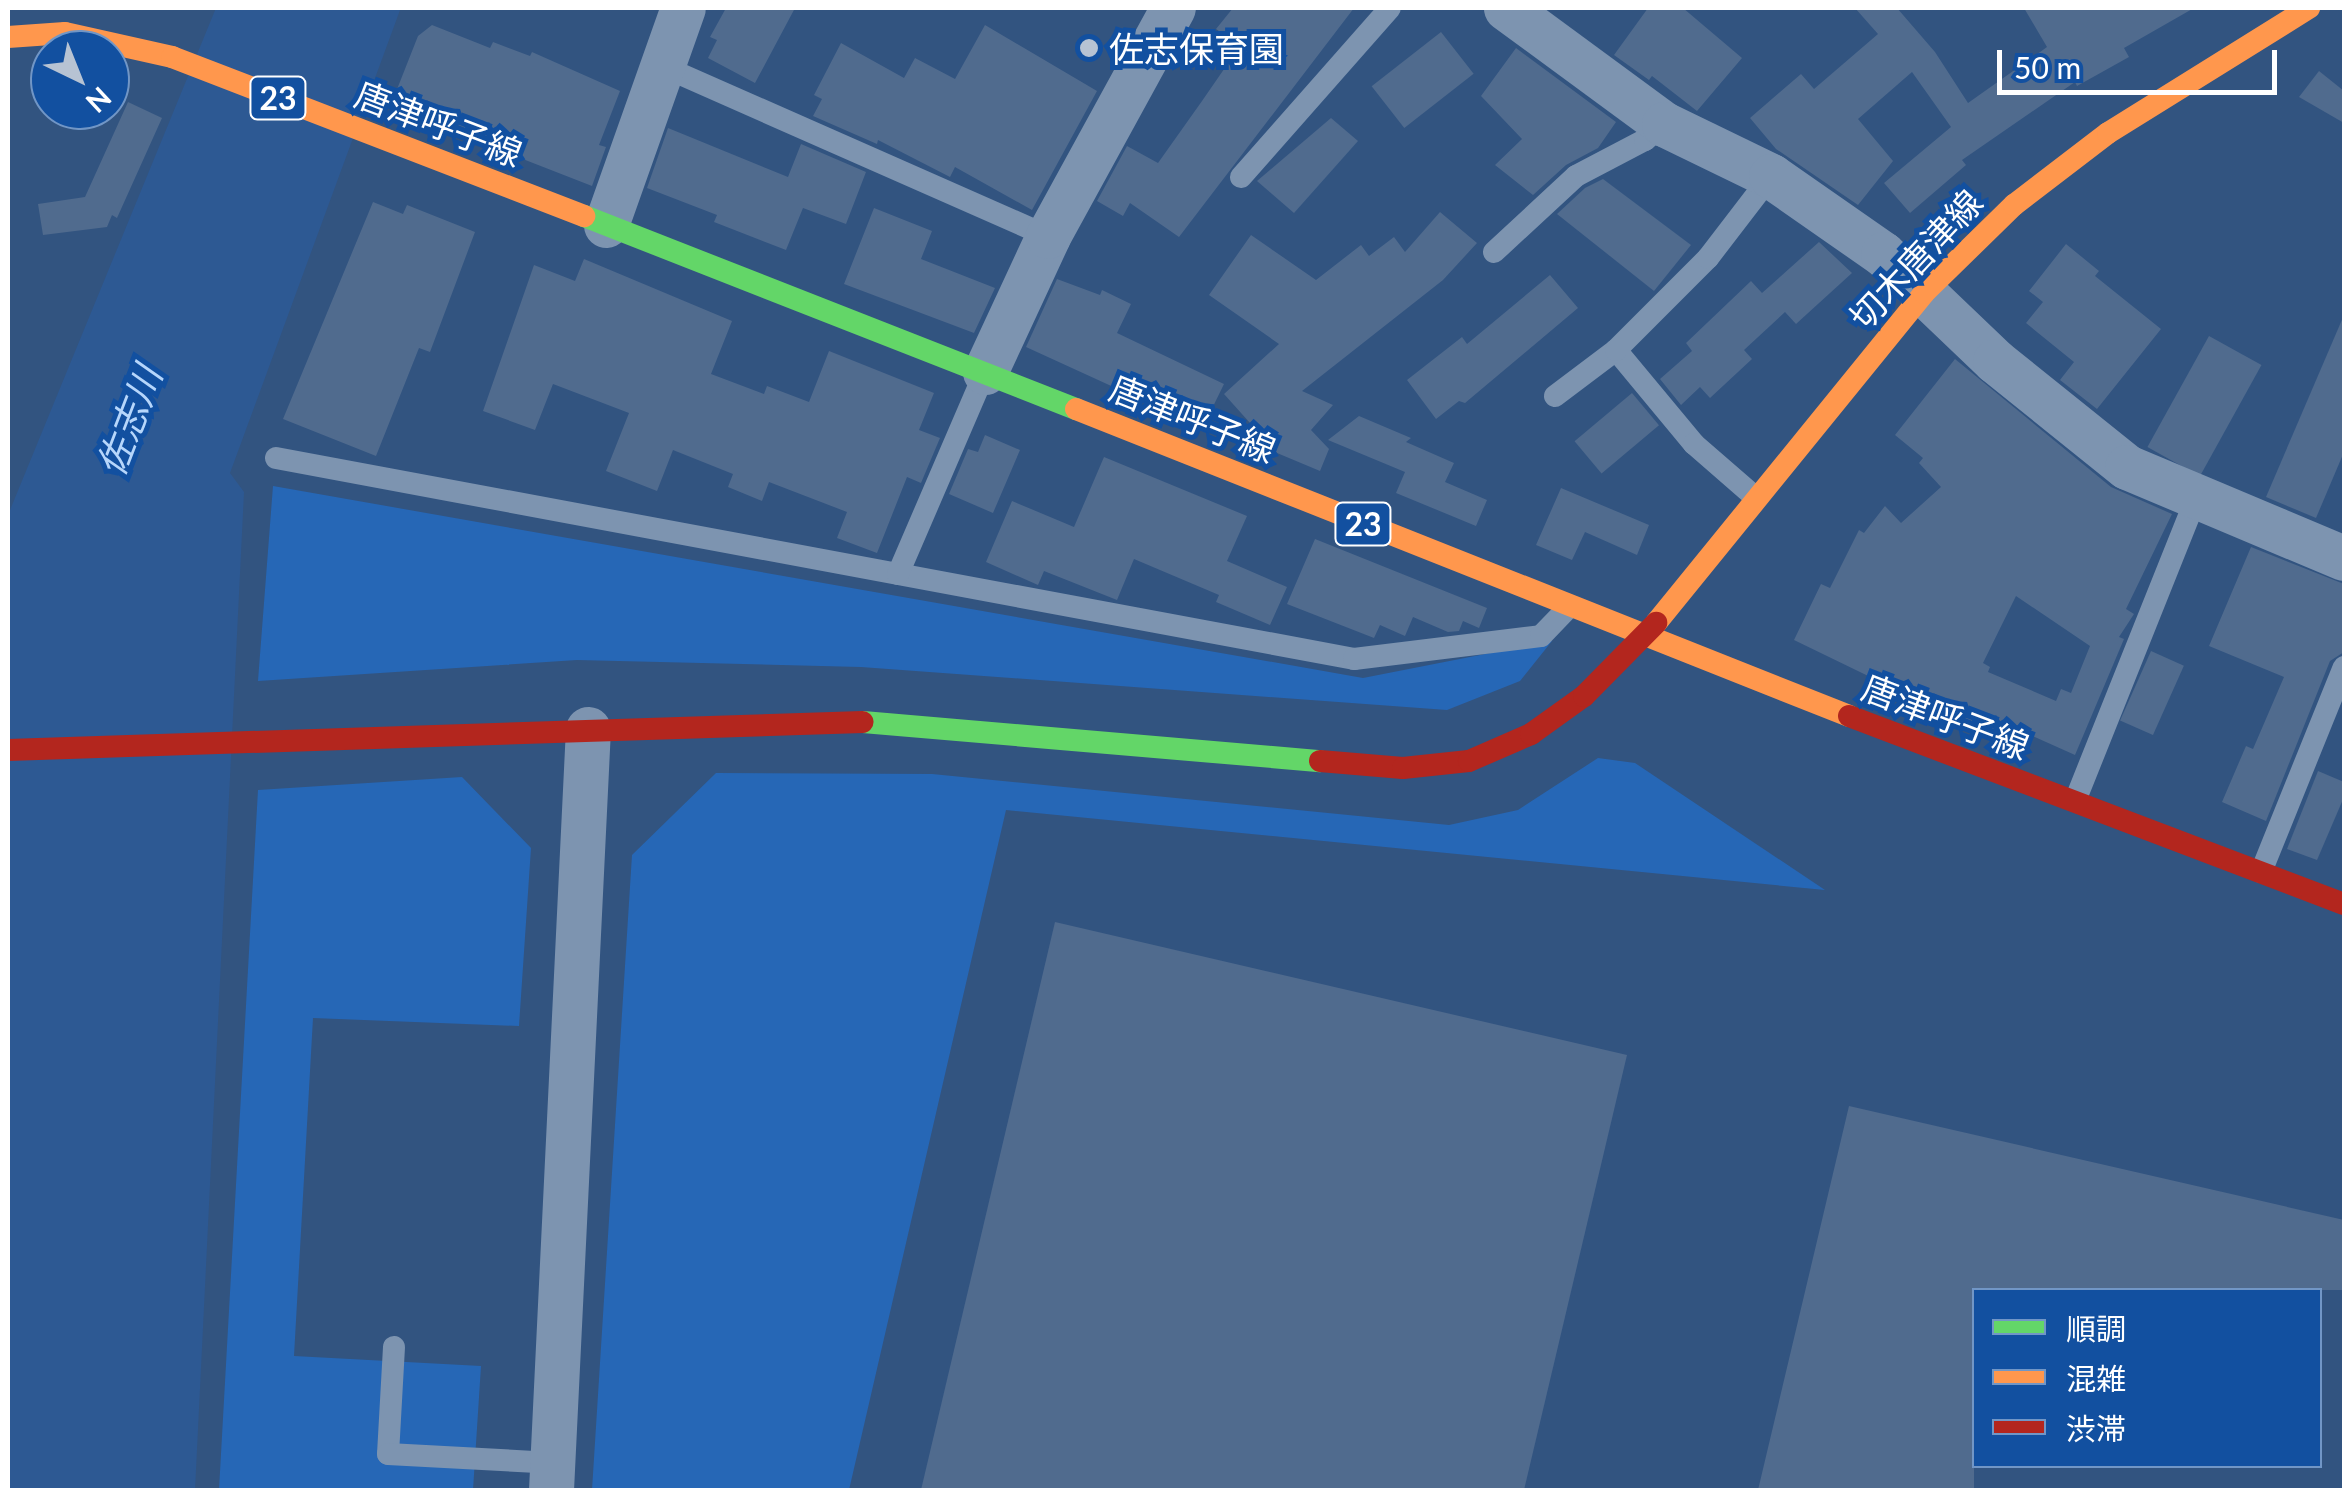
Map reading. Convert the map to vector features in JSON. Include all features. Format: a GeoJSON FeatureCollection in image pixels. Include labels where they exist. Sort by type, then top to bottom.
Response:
{"type":"FeatureCollection","features":[{"type":"Feature","properties":{"kind":"main road","name":"切木唐津線"},"geometry":{"type":"LineString","coordinates":[[8,750],[855,722],[1403,768],[1469,761],[1531,734],[1584,696],[1645,638],[1755,497],[1924,293],[2014,205],[2108,133],[2309,8]]}},
{"type":"Feature","properties":{"kind":"main road","name":"唐津呼子線"},"geometry":{"type":"LineString","coordinates":[[130,48],[172,57],[985,372],[1645,638],[2344,904]]}},
{"type":"Feature","properties":{"kind":"street"},"geometry":{"type":"LineString","coordinates":[[606,225],[683,8]]}},
{"type":"Feature","properties":{"kind":"street"},"geometry":{"type":"LineString","coordinates":[[985,372],[1048,236],[1173,8]]}},
{"type":"Feature","properties":{"kind":"street"},"geometry":{"type":"LineString","coordinates":[[1506,8],[1664,124],[1771,176],[1883,254],[1995,360],[2128,467],[2344,558]]}},
{"type":"Feature","properties":{"kind":"street"},"geometry":{"type":"LineString","coordinates":[[551,1477],[588,729]]}},
{"type":"Feature","properties":{"kind":"lane"},"geometry":{"type":"LineString","coordinates":[[1241,178],[1390,8]]}},
{"type":"Feature","properties":{"kind":"lane"},"geometry":{"type":"LineString","coordinates":[[657,81],[1048,236]]}},
{"type":"Feature","properties":{"kind":"lane"},"geometry":{"type":"LineString","coordinates":[[1494,252],[1576,176],[1645,140],[1664,124]]}},
{"type":"Feature","properties":{"kind":"lane"},"geometry":{"type":"LineString","coordinates":[[1555,396],[1616,350],[1708,258],[1771,176]]}},
{"type":"Feature","properties":{"kind":"lane"},"geometry":{"type":"LineString","coordinates":[[1616,350],[1694,444],[1755,497]]}},
{"type":"Feature","properties":{"kind":"lane"},"geometry":{"type":"LineString","coordinates":[[898,574],[985,372]]}},
{"type":"Feature","properties":{"kind":"lane"},"geometry":{"type":"LineString","coordinates":[[276,458],[1354,659],[1541,636],[1569,608]]}},
{"type":"Feature","properties":{"kind":"lane"},"geometry":{"type":"LineString","coordinates":[[2075,802],[2196,498]]}},
{"type":"Feature","properties":{"kind":"lane"},"geometry":{"type":"LineString","coordinates":[[2261,872],[2344,667]]}},
{"type":"Feature","properties":{"kind":"lane"},"geometry":{"type":"LineString","coordinates":[[394,1347],[388,1454],[551,1477]]}},
{"type":"Feature","properties":{"kind":"shaded area"},"geometry":{"type":"Polygon","coordinates":[[[273,486],[1363,678],[1552,641],[1520,681],[1447,710],[861,667],[577,660],[258,681],[273,486]]]}},
{"type":"Feature","properties":{"kind":"shaded area"},"geometry":{"type":"Polygon","coordinates":[[[1598,758],[1635,763],[1825,890],[1006,810],[849,1490],[592,1490],[632,855],[716,773],[932,774],[1449,825],[1518,810],[1598,758]]]}},
{"type":"Feature","properties":{"kind":"shaded area"},"geometry":{"type":"Polygon","coordinates":[[[462,777],[531,848],[519,1026],[313,1018],[294,1356],[481,1366],[473,1490],[219,1490],[258,790],[462,777]]]}},
{"type":"Feature","properties":{"kind":"water","name":"佐志川"},"geometry":{"type":"Polygon","coordinates":[[[216,8],[406,8],[400,10],[230,473],[244,492],[195,1490],[8,1490],[8,515],[216,8]]]}},
{"type":"Feature","properties":{"kind":"building"},"geometry":{"type":"Polygon","coordinates":[[[726,8],[795,8],[755,83],[708,58],[717,40],[710,37],[726,8]]]}},
{"type":"Feature","properties":{"kind":"building"},"geometry":{"type":"Polygon","coordinates":[[[1233,8],[1354,8],[1179,237],[1130,203],[1123,216],[1097,201],[1127,146],[1158,163],[1202,101],[1240,46],[1216,29],[1233,8]]]}},
{"type":"Feature","properties":{"kind":"building"},"geometry":{"type":"Polygon","coordinates":[[[1648,8],[1683,8],[1742,58],[1697,111],[1652,76],[1649,80],[1614,55],[1648,8]]]}},
{"type":"Feature","properties":{"kind":"building"},"geometry":{"type":"Polygon","coordinates":[[[1855,8],[1897,8],[1935,52],[1968,103],[2047,47],[2024,8],[2194,8],[2124,48],[2129,57],[2077,86],[2075,82],[1962,160],[1966,165],[1910,213],[1884,183],[1951,127],[1912,72],[1858,119],[1893,161],[1858,205],[1776,149],[1750,118],[1801,74],[1814,89],[1878,34],[1855,8]]]}},
{"type":"Feature","properties":{"kind":"building"},"geometry":{"type":"Polygon","coordinates":[[[432,25],[490,48],[493,42],[530,56],[532,52],[620,91],[599,145],[606,147],[592,186],[390,107],[418,36],[432,25]]]}},
{"type":"Feature","properties":{"kind":"building"},"geometry":{"type":"Polygon","coordinates":[[[985,25],[1097,91],[1032,210],[955,167],[950,177],[878,140],[877,144],[813,116],[822,99],[814,95],[841,43],[904,78],[915,58],[955,79],[985,25]]]}},
{"type":"Feature","properties":{"kind":"building"},"geometry":{"type":"Polygon","coordinates":[[[1441,32],[1474,74],[1404,128],[1372,86],[1441,32]]]}},
{"type":"Feature","properties":{"kind":"building"},"geometry":{"type":"Polygon","coordinates":[[[1516,48],[1616,122],[1598,148],[1566,165],[1533,195],[1495,165],[1522,139],[1481,96],[1516,48]]]}},
{"type":"Feature","properties":{"kind":"building"},"geometry":{"type":"Polygon","coordinates":[[[2319,71],[2344,91],[2344,123],[2299,97],[2319,71]]]}},
{"type":"Feature","properties":{"kind":"building"},"geometry":{"type":"Polygon","coordinates":[[[130,103],[162,118],[117,218],[112,215],[107,227],[43,235],[38,204],[85,197],[115,130],[130,130],[130,103]]]}},
{"type":"Feature","properties":{"kind":"building"},"geometry":{"type":"Polygon","coordinates":[[[1331,118],[1358,141],[1294,213],[1257,181],[1331,118]]]}},
{"type":"Feature","properties":{"kind":"building"},"geometry":{"type":"Polygon","coordinates":[[[668,128],[788,177],[801,144],[866,172],[846,224],[803,208],[786,250],[714,222],[717,215],[647,188],[668,128]]]}},
{"type":"Feature","properties":{"kind":"building"},"geometry":{"type":"Polygon","coordinates":[[[1603,179],[1691,245],[1654,291],[1557,214],[1585,188],[1603,179]]]}},
{"type":"Feature","properties":{"kind":"building"},"geometry":{"type":"Polygon","coordinates":[[[373,202],[403,214],[407,205],[475,232],[430,352],[419,348],[376,456],[283,419],[373,202]]]}},
{"type":"Feature","properties":{"kind":"building"},"geometry":{"type":"Polygon","coordinates":[[[874,208],[932,231],[921,259],[995,288],[974,333],[844,284],[874,208]]]}},
{"type":"Feature","properties":{"kind":"building"},"geometry":{"type":"Polygon","coordinates":[[[1440,212],[1477,243],[1443,280],[1302,391],[1333,405],[1311,430],[1329,449],[1320,471],[1277,453],[1224,394],[1279,344],[1209,295],[1251,235],[1316,280],[1361,245],[1369,256],[1394,237],[1405,252],[1440,212]]]}},
{"type":"Feature","properties":{"kind":"building"},"geometry":{"type":"Polygon","coordinates":[[[1819,242],[1852,273],[1796,324],[1785,312],[1744,350],[1752,359],[1710,398],[1700,387],[1681,405],[1660,379],[1692,351],[1686,343],[1751,281],[1762,293],[1819,242]]]}},
{"type":"Feature","properties":{"kind":"building"},"geometry":{"type":"Polygon","coordinates":[[[2066,244],[2099,271],[2095,276],[2161,329],[2097,409],[2060,380],[2074,362],[2026,323],[2043,302],[2029,291],[2066,244]]]}},
{"type":"Feature","properties":{"kind":"building"},"geometry":{"type":"Polygon","coordinates":[[[584,259],[732,321],[711,374],[764,394],[767,386],[809,402],[829,351],[934,393],[919,430],[940,438],[921,483],[907,477],[877,553],[837,538],[847,512],[769,482],[762,501],[728,487],[733,474],[673,450],[657,491],[606,471],[629,413],[553,384],[535,430],[483,411],[534,265],[575,281],[584,259]]]}},
{"type":"Feature","properties":{"kind":"building"},"geometry":{"type":"Polygon","coordinates":[[[1550,275],[1578,308],[1465,403],[1459,401],[1436,419],[1407,380],[1462,337],[1467,344],[1550,275]]]}},
{"type":"Feature","properties":{"kind":"building"},"geometry":{"type":"Polygon","coordinates":[[[1057,279],[1100,295],[1102,290],[1131,304],[1117,333],[1224,384],[1205,423],[1123,384],[1120,390],[1026,347],[1057,279]]]}},
{"type":"Feature","properties":{"kind":"building"},"geometry":{"type":"Polygon","coordinates":[[[2344,315],[2344,452],[2316,518],[2266,497],[2344,315]]]}},
{"type":"Feature","properties":{"kind":"building"},"geometry":{"type":"Polygon","coordinates":[[[2209,336],[2261,365],[2200,476],[2147,447],[2209,336]]]}},
{"type":"Feature","properties":{"kind":"building"},"geometry":{"type":"Polygon","coordinates":[[[1955,359],[2111,487],[2172,514],[2126,609],[2134,614],[2119,637],[2124,639],[2075,755],[2028,734],[2024,744],[1964,718],[1963,722],[1794,640],[1821,584],[1830,588],[1859,530],[1864,533],[1885,506],[1901,523],[1941,487],[1919,463],[1923,458],[1895,435],[1955,359]],[[2016,596],[1983,663],[1990,667],[1988,672],[2056,701],[2061,689],[2071,693],[2090,646],[2016,596]]]}},
{"type":"Feature","properties":{"kind":"building"},"geometry":{"type":"Polygon","coordinates":[[[1632,393],[1659,425],[1602,473],[1575,441],[1632,393]]]}},
{"type":"Feature","properties":{"kind":"building"},"geometry":{"type":"Polygon","coordinates":[[[1359,416],[1411,438],[1406,442],[1454,463],[1445,482],[1487,500],[1476,526],[1396,493],[1405,472],[1328,440],[1359,416]]]}},
{"type":"Feature","properties":{"kind":"building"},"geometry":{"type":"Polygon","coordinates":[[[985,435],[1020,450],[993,513],[949,494],[968,449],[978,452],[985,435]]]}},
{"type":"Feature","properties":{"kind":"building"},"geometry":{"type":"Polygon","coordinates":[[[1104,457],[1247,516],[1227,561],[1287,587],[1270,625],[1216,602],[1219,595],[1134,559],[1117,600],[1044,571],[1038,585],[986,562],[1012,501],[1074,527],[1104,457]]]}},
{"type":"Feature","properties":{"kind":"building"},"geometry":{"type":"Polygon","coordinates":[[[1561,488],[1649,525],[1637,555],[1585,532],[1572,560],[1536,545],[1561,488]]]}},
{"type":"Feature","properties":{"kind":"building"},"geometry":{"type":"Polygon","coordinates":[[[1315,539],[1487,608],[1479,628],[1463,621],[1459,631],[1448,632],[1413,617],[1405,636],[1380,625],[1374,638],[1287,604],[1315,539]]]}},
{"type":"Feature","properties":{"kind":"building"},"geometry":{"type":"Polygon","coordinates":[[[2251,547],[2344,584],[2344,652],[2330,661],[2266,821],[2222,802],[2246,746],[2253,749],[2284,677],[2209,646],[2251,547]]]}},
{"type":"Feature","properties":{"kind":"building"},"geometry":{"type":"Polygon","coordinates":[[[2151,651],[2184,666],[2153,735],[2120,720],[2151,651]]]}},
{"type":"Feature","properties":{"kind":"building"},"geometry":{"type":"Polygon","coordinates":[[[2318,771],[2344,782],[2344,797],[2317,860],[2287,849],[2318,771]]]}},
{"type":"Feature","properties":{"kind":"building"},"geometry":{"type":"Polygon","coordinates":[[[1055,922],[1627,1055],[1524,1490],[921,1490],[1055,922]]]}},
{"type":"Feature","properties":{"kind":"building"},"geometry":{"type":"Polygon","coordinates":[[[1849,1106],[2344,1220],[2344,1290],[1972,1288],[1974,1490],[1758,1490],[1849,1106]]]}},
{"type":"Feature","properties":{"kind":"traffic: fast"},"geometry":{"type":"LineString","coordinates":[[584,216],[1076,409]]}},
{"type":"Feature","properties":{"kind":"traffic: fast"},"geometry":{"type":"LineString","coordinates":[[863,722],[1320,761]]}},
{"type":"Feature","properties":{"kind":"traffic: slow"},"geometry":{"type":"LineString","coordinates":[[1656,623],[1924,293],[2014,205],[2108,133],[2309,8]]}},
{"type":"Feature","properties":{"kind":"traffic: slow"},"geometry":{"type":"LineString","coordinates":[[8,37],[65,33],[172,57],[584,216]]}},
{"type":"Feature","properties":{"kind":"traffic: slow"},"geometry":{"type":"LineString","coordinates":[[1076,409],[1849,716]]}},
{"type":"Feature","properties":{"kind":"traffic: jam"},"geometry":{"type":"LineString","coordinates":[[1320,761],[1403,768],[1469,761],[1531,734],[1584,696],[1656,623]]}},
{"type":"Feature","properties":{"kind":"traffic: jam"},"geometry":{"type":"LineString","coordinates":[[1849,716],[2344,904]]}},
{"type":"Feature","properties":{"kind":"traffic: jam"},"geometry":{"type":"LineString","coordinates":[[8,750],[863,722]]}},
{"type":"Feature","properties":{"kind":"place","name":"佐志保育園"},"geometry":{"type":"Point","coordinates":[1089,48]}}]}
